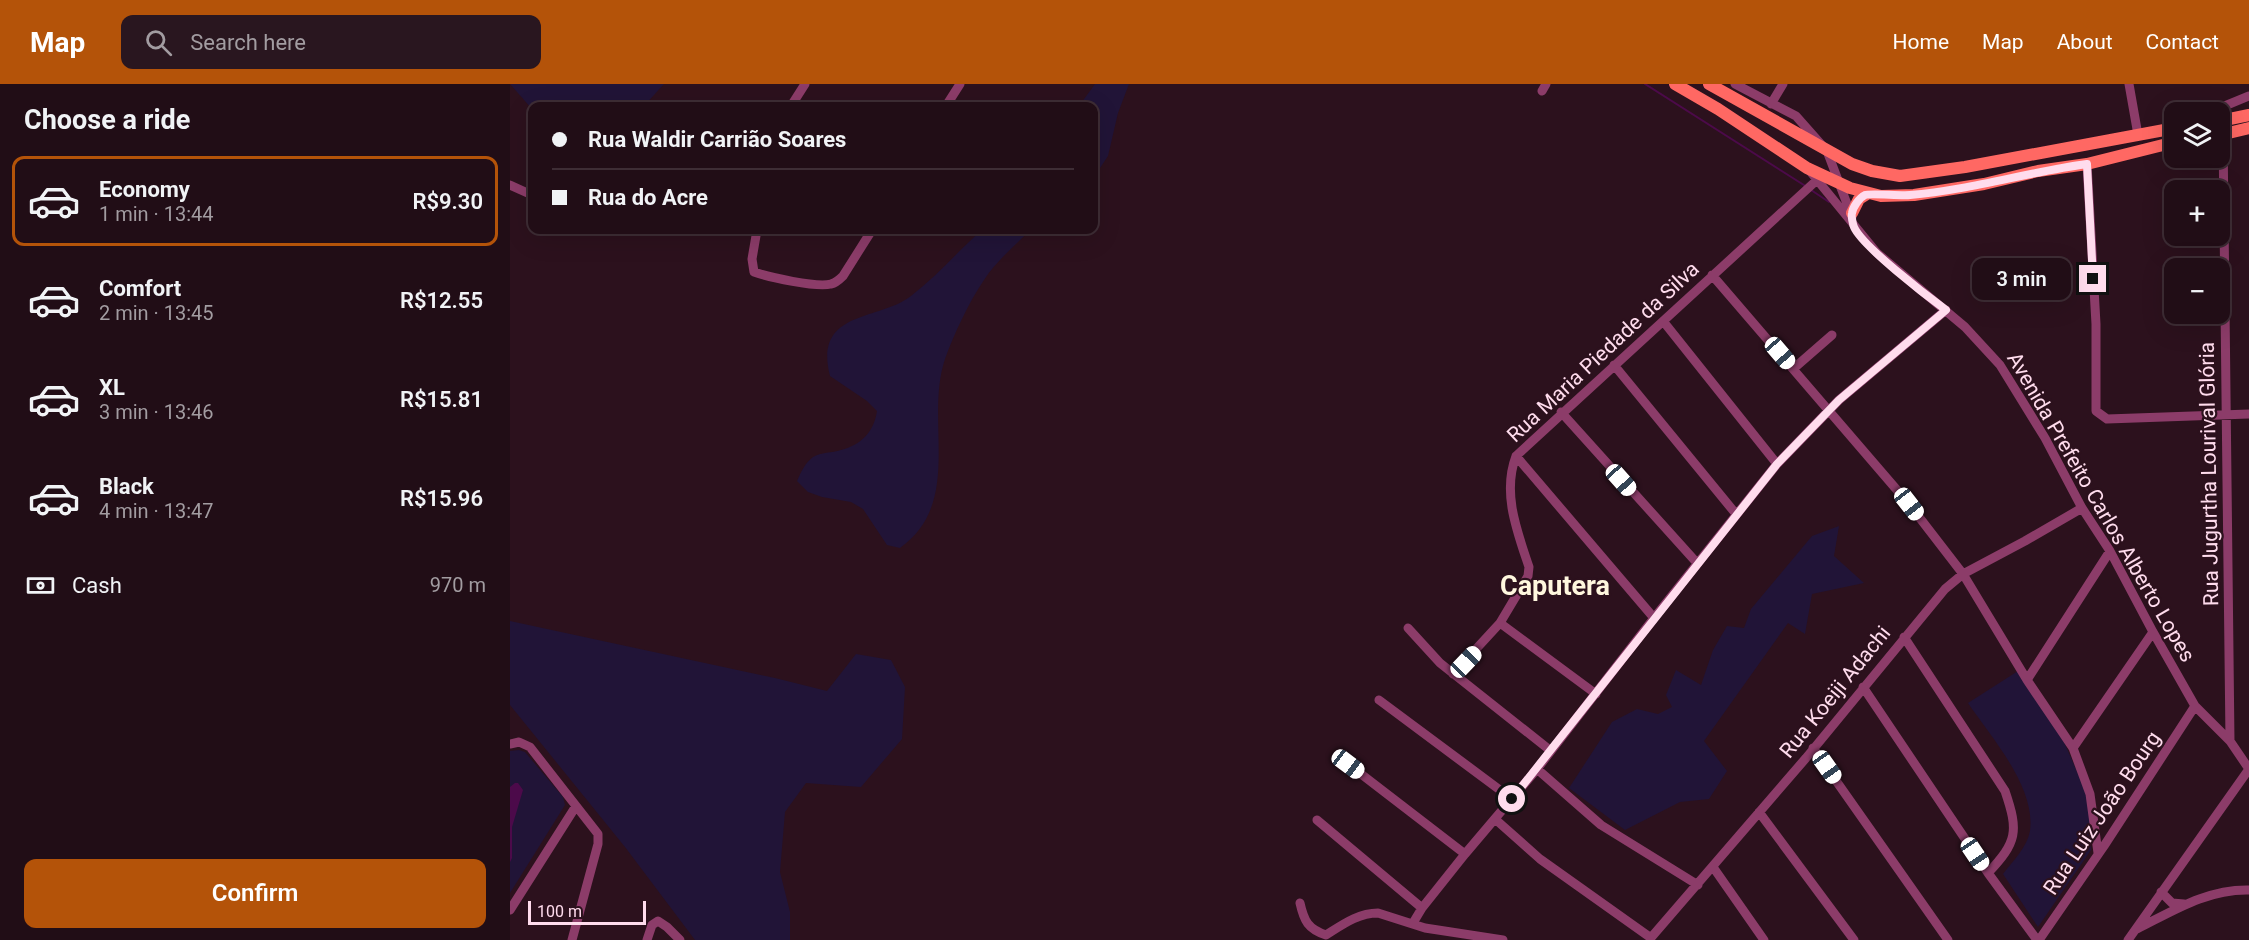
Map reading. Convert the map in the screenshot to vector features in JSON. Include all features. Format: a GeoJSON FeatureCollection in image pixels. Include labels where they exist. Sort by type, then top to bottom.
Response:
{"type":"FeatureCollection","features":[{"type":"Feature","properties":{"kind":"main road"},"geometry":{"type":"LineString","coordinates":[[1675,84],[1718,109],[1807,168],[1867,194],[1902,196],[1958,188],[2038,171],[2087,164],[2164,145]]}},
{"type":"Feature","properties":{"kind":"main road"},"geometry":{"type":"LineString","coordinates":[[1709,84],[1852,164],[1894,176],[1965,167],[2164,130]]}},
{"type":"Feature","properties":{"kind":"main road"},"geometry":{"type":"LineString","coordinates":[[2230,119],[2249,115]]}},
{"type":"Feature","properties":{"kind":"main road"},"geometry":{"type":"LineString","coordinates":[[2230,133],[2249,128]]}},
{"type":"Feature","properties":{"kind":"main road"},"geometry":{"type":"LineString","coordinates":[[1958,188],[1971,176],[1971,170],[1965,167]]}},
{"type":"Feature","properties":{"kind":"main road"},"geometry":{"type":"LineString","coordinates":[[1852,213],[1859,200],[1867,194]]}},
{"type":"Feature","properties":{"kind":"street"},"geometry":{"type":"LineString","coordinates":[[794,102],[805,84]]}},
{"type":"Feature","properties":{"kind":"street"},"geometry":{"type":"LineString","coordinates":[[949,102],[960,84]]}},
{"type":"Feature","properties":{"kind":"street"},"geometry":{"type":"LineString","coordinates":[[1735,84],[1796,116],[1827,151],[1852,213],[1854,227]]}},
{"type":"Feature","properties":{"kind":"street"},"geometry":{"type":"LineString","coordinates":[[1771,104],[1783,84]]}},
{"type":"Feature","properties":{"kind":"street"},"geometry":{"type":"LineString","coordinates":[[2129,84],[2138,135]]}},
{"type":"Feature","properties":{"kind":"street"},"geometry":{"type":"LineString","coordinates":[[2230,104],[2249,96]]}},
{"type":"Feature","properties":{"kind":"street"},"geometry":{"type":"LineString","coordinates":[[2087,164],[2096,324],[2096,411],[2107,419],[2249,414]]}},
{"type":"Feature","properties":{"kind":"street","name":"Avenida Prefeito Carlos Alberto Lopes"},"geometry":{"type":"LineString","coordinates":[[1807,168],[1877,253],[1978,339],[2000,365],[2045,438],[2082,508],[2110,551],[2195,706],[2230,741],[2249,769]]}},
{"type":"Feature","properties":{"kind":"street","name":"Rua Jugurtha Lourival Glória"},"geometry":{"type":"LineString","coordinates":[[2222,168],[2230,741]]}},
{"type":"Feature","properties":{"kind":"street","name":"Rua Maria Piedade da Silva"},"geometry":{"type":"LineString","coordinates":[[1453,674],[1500,623],[1528,576],[1529,567],[1511,510],[1511,468],[1515,456],[1817,180]]}},
{"type":"Feature","properties":{"kind":"street"},"geometry":{"type":"LineString","coordinates":[[510,185],[528,193]]}},
{"type":"Feature","properties":{"kind":"street"},"geometry":{"type":"LineString","coordinates":[[756,234],[752,266],[754,272],[817,285],[830,285],[838,282],[870,234]]}},
{"type":"Feature","properties":{"kind":"street"},"geometry":{"type":"LineString","coordinates":[[1712,275],[1909,504],[1963,573],[2028,680],[2073,748],[2091,794],[2098,853]]}},
{"type":"Feature","properties":{"kind":"street"},"geometry":{"type":"LineString","coordinates":[[1413,923],[1422,908],[1536,770],[1777,464],[1828,411],[1946,310]]}},
{"type":"Feature","properties":{"kind":"street"},"geometry":{"type":"LineString","coordinates":[[1663,321],[1777,464]]}},
{"type":"Feature","properties":{"kind":"street"},"geometry":{"type":"LineString","coordinates":[[1793,369],[1832,335]]}},
{"type":"Feature","properties":{"kind":"street"},"geometry":{"type":"LineString","coordinates":[[1614,365],[1736,514]]}},
{"type":"Feature","properties":{"kind":"street"},"geometry":{"type":"LineString","coordinates":[[1561,412],[1697,563]]}},
{"type":"Feature","properties":{"kind":"street"},"geometry":{"type":"LineString","coordinates":[[1515,456],[1654,618]]}},
{"type":"Feature","properties":{"kind":"street","name":"Rua Koeiji Adachi"},"geometry":{"type":"LineString","coordinates":[[1650,939],[1698,885],[1945,589],[1963,573],[2082,508]]}},
{"type":"Feature","properties":{"kind":"street"},"geometry":{"type":"LineString","coordinates":[[2028,680],[2110,551]]}},
{"type":"Feature","properties":{"kind":"street"},"geometry":{"type":"LineString","coordinates":[[1500,623],[1596,694]]}},
{"type":"Feature","properties":{"kind":"street"},"geometry":{"type":"LineString","coordinates":[[1408,628],[1440,663],[1551,751]]}},
{"type":"Feature","properties":{"kind":"street"},"geometry":{"type":"LineString","coordinates":[[2073,748],[2153,632]]}},
{"type":"Feature","properties":{"kind":"street"},"geometry":{"type":"LineString","coordinates":[[1904,637],[2005,791],[2013,820],[2011,846],[1988,873]]}},
{"type":"Feature","properties":{"kind":"street"},"geometry":{"type":"LineString","coordinates":[[1863,687],[1988,873],[2038,940]]}},
{"type":"Feature","properties":{"kind":"street"},"geometry":{"type":"LineString","coordinates":[[1379,700],[1512,799]]}},
{"type":"Feature","properties":{"kind":"street","name":"Rua Luiz João Bourg"},"geometry":{"type":"LineString","coordinates":[[2038,940],[2195,706]]}},
{"type":"Feature","properties":{"kind":"street"},"geometry":{"type":"LineString","coordinates":[[510,744],[519,742],[530,747],[598,834],[598,844],[572,940]]}},
{"type":"Feature","properties":{"kind":"street"},"geometry":{"type":"LineString","coordinates":[[1813,748],[1948,940]]}},
{"type":"Feature","properties":{"kind":"street"},"geometry":{"type":"LineString","coordinates":[[1348,764],[1465,854]]}},
{"type":"Feature","properties":{"kind":"street"},"geometry":{"type":"LineString","coordinates":[[2128,940],[2249,769]]}},
{"type":"Feature","properties":{"kind":"street"},"geometry":{"type":"LineString","coordinates":[[1536,770],[1601,825],[1698,885]]}},
{"type":"Feature","properties":{"kind":"street"},"geometry":{"type":"LineString","coordinates":[[510,910],[576,806]]}},
{"type":"Feature","properties":{"kind":"street"},"geometry":{"type":"LineString","coordinates":[[1759,812],[1854,940]]}},
{"type":"Feature","properties":{"kind":"street"},"geometry":{"type":"LineString","coordinates":[[1495,819],[1540,859],[1650,939]]}},
{"type":"Feature","properties":{"kind":"street"},"geometry":{"type":"LineString","coordinates":[[1317,820],[1422,908]]}},
{"type":"Feature","properties":{"kind":"street"},"geometry":{"type":"LineString","coordinates":[[1713,867],[1764,940]]}},
{"type":"Feature","properties":{"kind":"street"},"geometry":{"type":"LineString","coordinates":[[2134,931],[2185,904],[2220,892],[2249,890]]}},
{"type":"Feature","properties":{"kind":"street"},"geometry":{"type":"LineString","coordinates":[[2161,892],[2172,903],[2185,904]]}},
{"type":"Feature","properties":{"kind":"street"},"geometry":{"type":"LineString","coordinates":[[1300,903],[1307,925],[1327,938],[1349,920],[1370,913],[1378,913],[1441,931],[1503,940]]}},
{"type":"Feature","properties":{"kind":"street"},"geometry":{"type":"LineString","coordinates":[[647,940],[652,925],[658,921],[680,940]]}},
{"type":"Feature","properties":{"kind":"shaded area"},"geometry":{"type":"Polygon","coordinates":[[[510,84],[664,84],[648,102],[528,102],[528,104],[510,84]]]}},
{"type":"Feature","properties":{"kind":"shaded area"},"geometry":{"type":"Polygon","coordinates":[[[1095,84],[1129,84],[1118,113],[1108,156],[1098,171],[1098,102],[1082,102],[1095,84]]]}},
{"type":"Feature","properties":{"kind":"shaded area"},"geometry":{"type":"Polygon","coordinates":[[[978,234],[1026,234],[989,273],[957,329],[945,359],[940,383],[937,485],[931,508],[919,529],[900,548],[887,545],[863,509],[851,502],[808,492],[797,481],[805,465],[813,457],[848,448],[860,441],[870,431],[877,411],[867,401],[830,376],[827,355],[831,339],[840,328],[852,321],[898,304],[930,280],[978,234]]]}},
{"type":"Feature","properties":{"kind":"shaded area"},"geometry":{"type":"Polygon","coordinates":[[[1839,526],[1834,556],[1864,583],[1812,594],[1805,634],[1788,623],[1704,741],[1727,771],[1709,799],[1680,802],[1625,830],[1569,788],[1612,722],[1637,709],[1658,714],[1672,707],[1666,695],[1676,670],[1701,685],[1713,650],[1727,626],[1744,628],[1751,609],[1812,536],[1839,526]]]}},
{"type":"Feature","properties":{"kind":"shaded area"},"geometry":{"type":"Polygon","coordinates":[[[510,621],[827,691],[856,654],[891,660],[905,687],[902,739],[861,787],[806,783],[785,812],[780,872],[790,912],[790,940],[695,940],[625,847],[510,705],[510,621]]]}},
{"type":"Feature","properties":{"kind":"shaded area"},"geometry":{"type":"Polygon","coordinates":[[[2018,671],[2064,742],[2091,803],[2091,850],[2038,927],[2003,874],[2026,843],[2030,831],[2030,814],[2026,797],[2010,763],[1968,703],[2018,671]]]}},
{"type":"Feature","properties":{"kind":"shaded area"},"geometry":{"type":"Polygon","coordinates":[[[510,751],[525,752],[563,797],[565,805],[510,893],[510,751]]]}},
{"type":"Feature","properties":{"kind":"shaded area"},"geometry":{"type":"Polygon","coordinates":[[[518,783],[523,790],[512,827],[510,862],[510,787],[518,783]]]}},
{"type":"Feature","properties":{"kind":"waterway"},"geometry":{"type":"LineString","coordinates":[[1645,84],[1807,187]]}},
{"type":"Feature","properties":{"kind":"waterway"},"geometry":{"type":"LineString","coordinates":[[1811,190],[1829,202]]}},
{"type":"Feature","properties":{"kind":"district","name":"Caputera"},"geometry":{"type":"Point","coordinates":[1555,586]}},
{"type":"Feature","properties":{"kind":"route"},"geometry":{"type":"LineString","coordinates":[[1512,799],[1777,464],[1839,400],[1946,310],[1877,253],[1854,227],[1852,213],[1861,197],[1867,194],[1914,195],[2087,164],[2093,279]]}}]}
